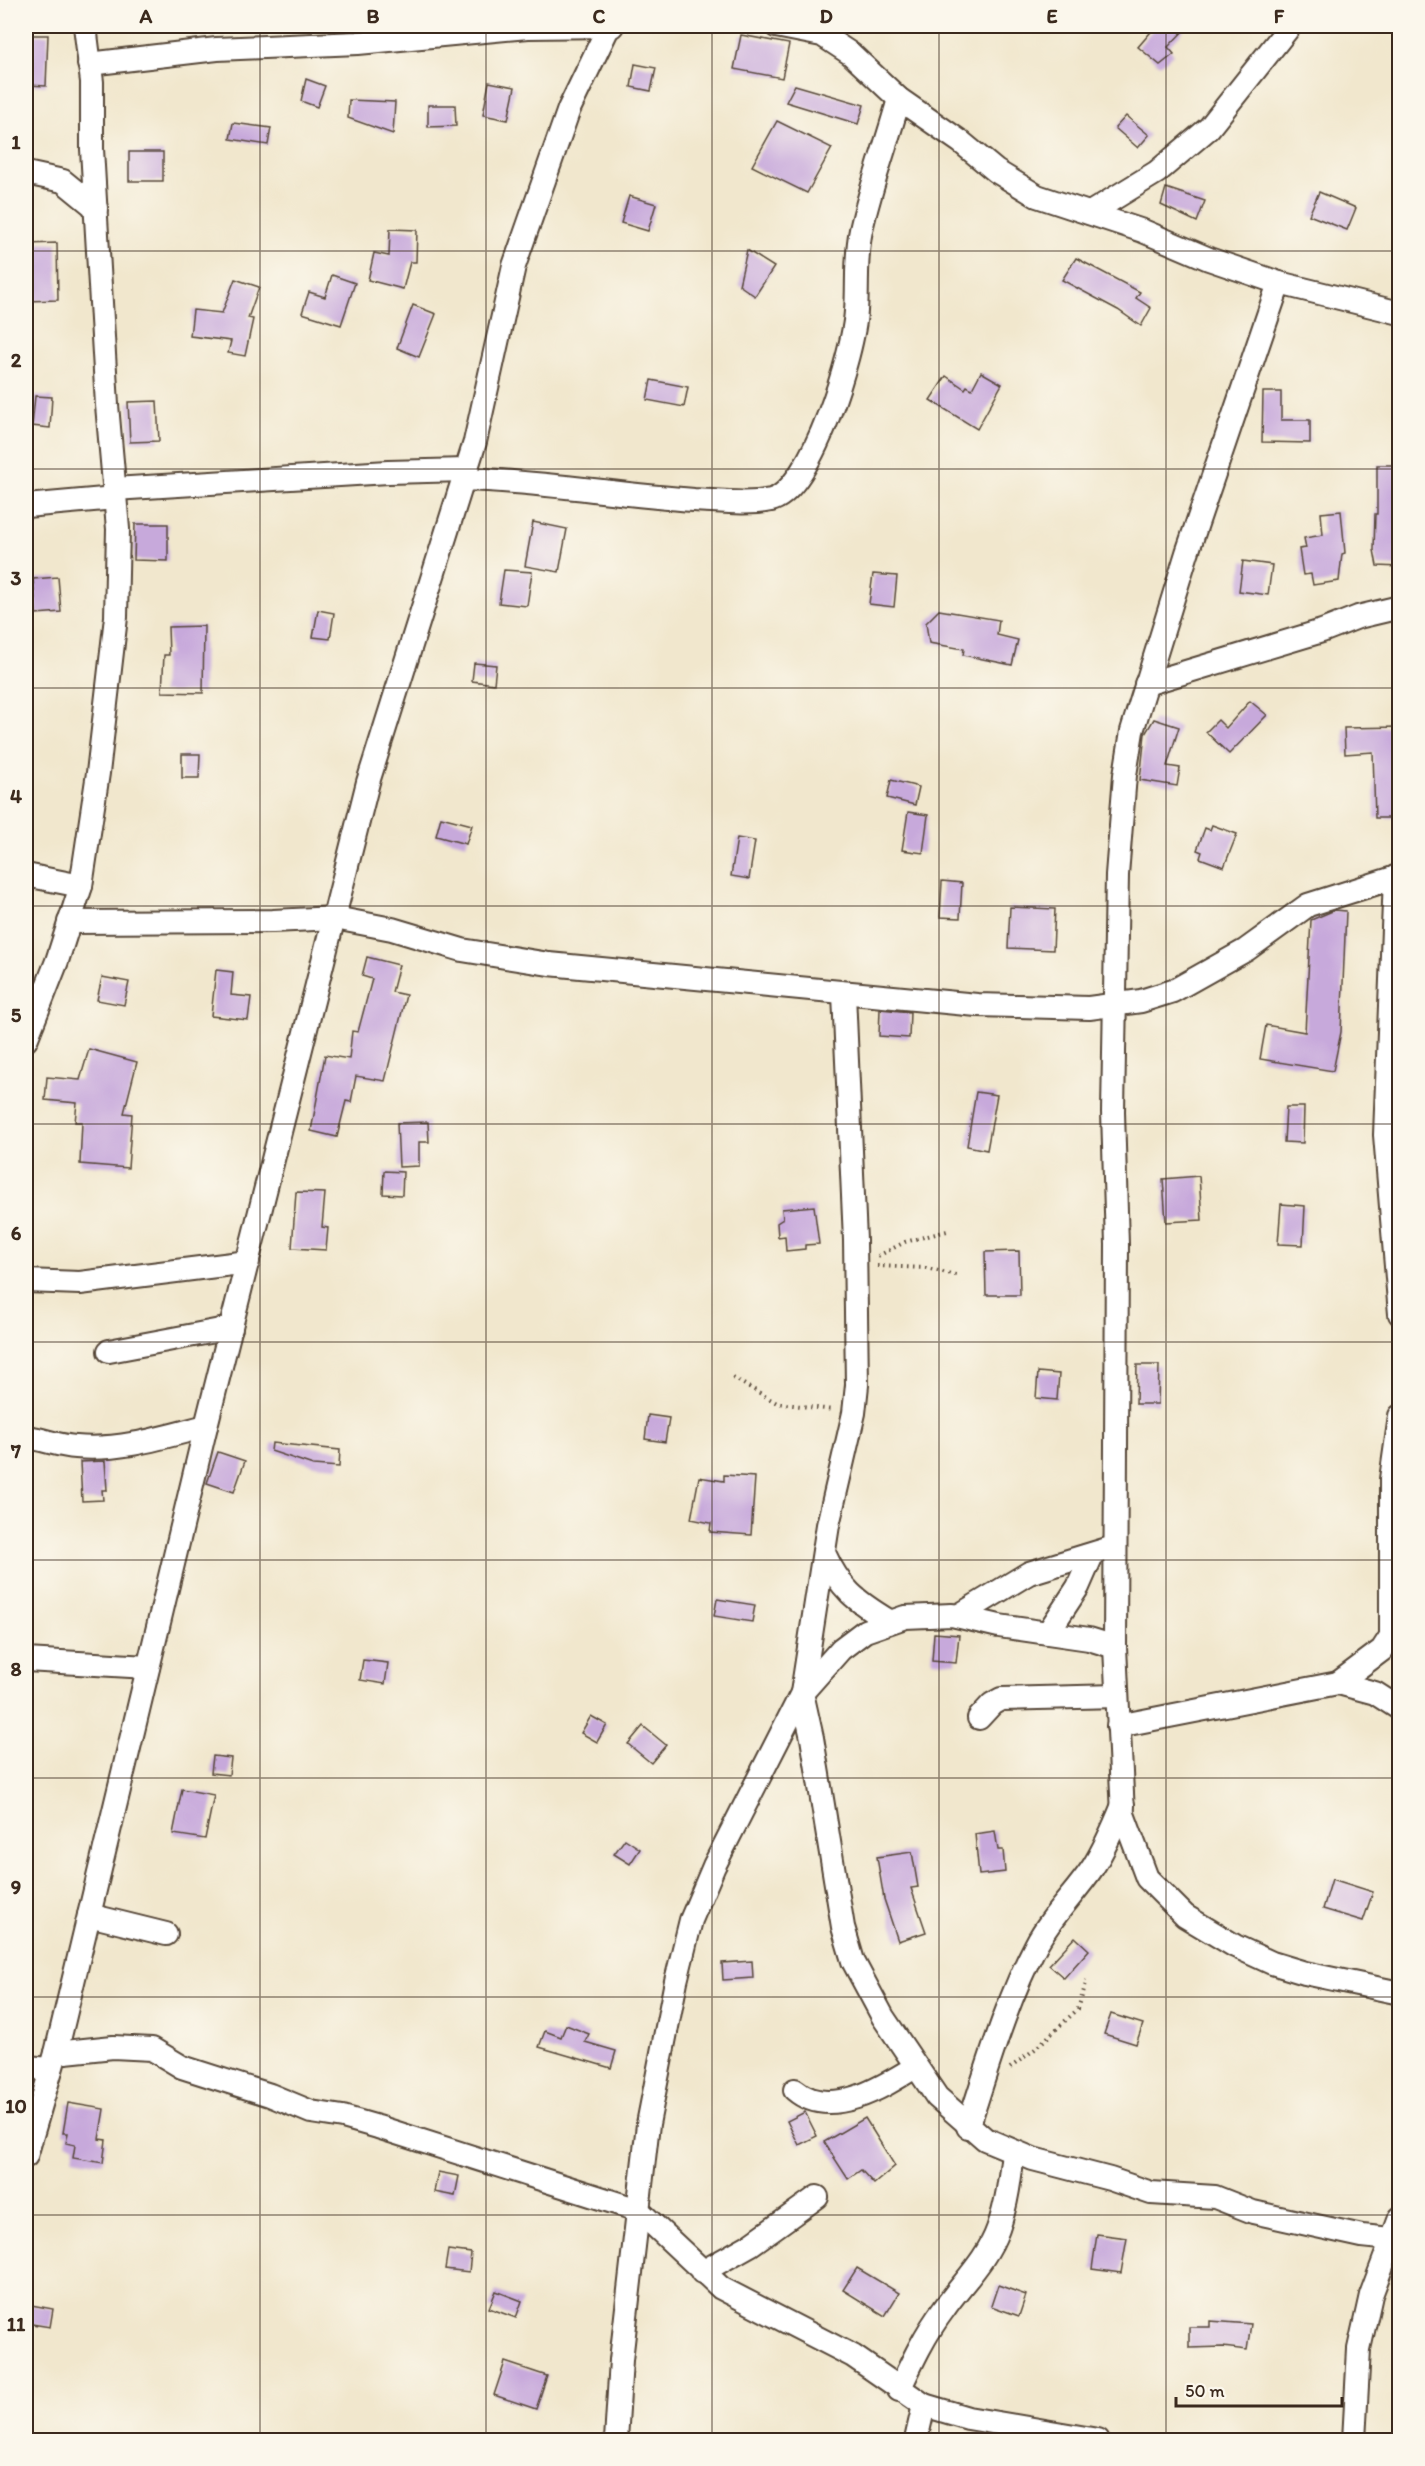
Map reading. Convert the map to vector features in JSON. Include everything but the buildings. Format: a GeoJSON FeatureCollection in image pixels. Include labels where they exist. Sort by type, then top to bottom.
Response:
{"type":"FeatureCollection","features":[{"type":"Feature","properties":{"kind":"street"},"geometry":{"type":"LineString","coordinates":[[26,1040],[81,886],[98,773],[116,617],[118,529],[85,26]]}},
{"type":"Feature","properties":{"kind":"street"},"geometry":{"type":"LineString","coordinates":[[26,2156],[53,2061],[206,1426],[368,782],[465,474],[495,363],[514,266],[569,109],[611,26],[528,27],[358,43],[217,49],[89,64]]}},
{"type":"Feature","properties":{"kind":"street"},"geometry":{"type":"LineString","coordinates":[[776,26],[820,30],[851,54],[899,99],[1021,188],[1279,283],[1400,313]]}},
{"type":"Feature","properties":{"kind":"street"},"geometry":{"type":"LineString","coordinates":[[1090,213],[1157,172],[1209,128],[1290,26]]}},
{"type":"Feature","properties":{"kind":"street"},"geometry":{"type":"LineString","coordinates":[[26,506],[115,493],[388,472],[465,474],[493,480],[603,493],[730,501],[772,500],[789,491],[801,474],[822,432],[845,369],[856,312],[855,273],[860,233],[871,187],[899,99]]}},
{"type":"Feature","properties":{"kind":"street"},"geometry":{"type":"LineString","coordinates":[[26,173],[63,181],[96,208]]}},
{"type":"Feature","properties":{"kind":"street"},"geometry":{"type":"LineString","coordinates":[[1279,283],[1191,542],[1146,684],[1132,731],[1125,775],[1117,875],[1115,1005],[1114,1547],[1115,1647],[1123,1805],[1128,1834],[1147,1878],[1185,1916],[1235,1947],[1272,1963],[1305,1973],[1400,1993]]}},
{"type":"Feature","properties":{"kind":"street"},"geometry":{"type":"LineString","coordinates":[[1146,684],[1358,617],[1400,607]]}},
{"type":"Feature","properties":{"kind":"street"},"geometry":{"type":"LineString","coordinates":[[26,875],[81,886]]}},
{"type":"Feature","properties":{"kind":"street"},"geometry":{"type":"LineString","coordinates":[[69,921],[273,921],[335,918],[392,929],[462,950],[549,964],[844,994],[1047,1009],[1115,1005],[1173,991],[1246,950],[1308,905],[1350,894],[1397,876],[1385,1135],[1400,1314]]}},
{"type":"Feature","properties":{"kind":"street"},"geometry":{"type":"LineString","coordinates":[[844,994],[860,1269],[858,1360],[854,1413],[834,1496],[802,1693],[809,1720],[847,1943],[866,1989],[915,2067],[937,2097],[985,2139],[1012,2152],[1151,2193],[1215,2197],[1254,2212],[1362,2236],[1395,2240]]}},
{"type":"Feature","properties":{"kind":"street"},"geometry":{"type":"LineString","coordinates":[[26,1281],[80,1284],[248,1262]]}},
{"type":"Feature","properties":{"kind":"street"},"geometry":{"type":"LineString","coordinates":[[109,1351],[231,1328]]}},
{"type":"Feature","properties":{"kind":"street"},"geometry":{"type":"LineString","coordinates":[[1118,1726],[1338,1683],[1382,1650],[1391,1636],[1391,1479],[1400,1416]]}},
{"type":"Feature","properties":{"kind":"street"},"geometry":{"type":"LineString","coordinates":[[26,1437],[74,1447],[108,1447],[160,1438],[206,1426]]}},
{"type":"Feature","properties":{"kind":"street"},"geometry":{"type":"LineString","coordinates":[[958,1616],[1029,1573],[1114,1547]]}},
{"type":"Feature","properties":{"kind":"street"},"geometry":{"type":"LineString","coordinates":[[824,1553],[845,1589],[861,1604],[889,1621]]}},
{"type":"Feature","properties":{"kind":"street"},"geometry":{"type":"LineString","coordinates":[[1049,1631],[1073,1595],[1092,1555]]}},
{"type":"Feature","properties":{"kind":"street"},"geometry":{"type":"LineString","coordinates":[[616,2440],[621,2360],[656,2081],[691,1920],[710,1873],[802,1693],[841,1649],[865,1631],[889,1621],[928,1615],[958,1616],[999,1626],[1049,1631],[1089,1638],[1115,1647]]}},
{"type":"Feature","properties":{"kind":"street"},"geometry":{"type":"LineString","coordinates":[[26,1660],[148,1667]]}},
{"type":"Feature","properties":{"kind":"street"},"geometry":{"type":"LineString","coordinates":[[1338,1683],[1374,1693],[1400,1709]]}},
{"type":"Feature","properties":{"kind":"street"},"geometry":{"type":"LineString","coordinates":[[979,1718],[992,1704],[1001,1699],[1117,1696]]}},
{"type":"Feature","properties":{"kind":"street"},"geometry":{"type":"LineString","coordinates":[[969,2127],[982,2086],[1035,1947],[1048,1925],[1091,1869],[1112,1832],[1123,1805]]}},
{"type":"Feature","properties":{"kind":"street"},"geometry":{"type":"LineString","coordinates":[[89,1915],[166,1934]]}},
{"type":"Feature","properties":{"kind":"street"},"geometry":{"type":"LineString","coordinates":[[26,2067],[114,2047],[152,2049],[182,2067],[270,2095],[311,2112],[368,2124],[639,2210],[721,2288],[853,2356],[899,2390],[924,2405],[968,2418],[1098,2440]]}},
{"type":"Feature","properties":{"kind":"street"},"geometry":{"type":"LineString","coordinates":[[795,2090],[812,2100],[846,2099],[879,2088],[915,2067]]}},
{"type":"Feature","properties":{"kind":"street"},"geometry":{"type":"LineString","coordinates":[[899,2390],[921,2343],[972,2274],[998,2231],[1009,2186],[1012,2152]]}},
{"type":"Feature","properties":{"kind":"street"},"geometry":{"type":"LineString","coordinates":[[702,2272],[750,2245],[817,2197]]}},
{"type":"Feature","properties":{"kind":"street"},"geometry":{"type":"LineString","coordinates":[[1354,2440],[1359,2349],[1371,2295],[1395,2240],[1400,2218]]}},
{"type":"Feature","properties":{"kind":"street"},"geometry":{"type":"LineString","coordinates":[[916,2440],[924,2405]]}},
{"type":"Feature","properties":{"kind":"path"},"geometry":{"type":"LineString","coordinates":[[860,1269],[905,1242],[947,1231]]}},
{"type":"Feature","properties":{"kind":"path"},"geometry":{"type":"LineString","coordinates":[[860,1269],[926,1268],[960,1276]]}},
{"type":"Feature","properties":{"kind":"path"},"geometry":{"type":"LineString","coordinates":[[733,1378],[777,1403],[854,1413]]}},
{"type":"Feature","properties":{"kind":"path"},"geometry":{"type":"LineString","coordinates":[[982,2086],[1035,2049],[1060,2028],[1077,2009],[1087,1980]]}}]}
